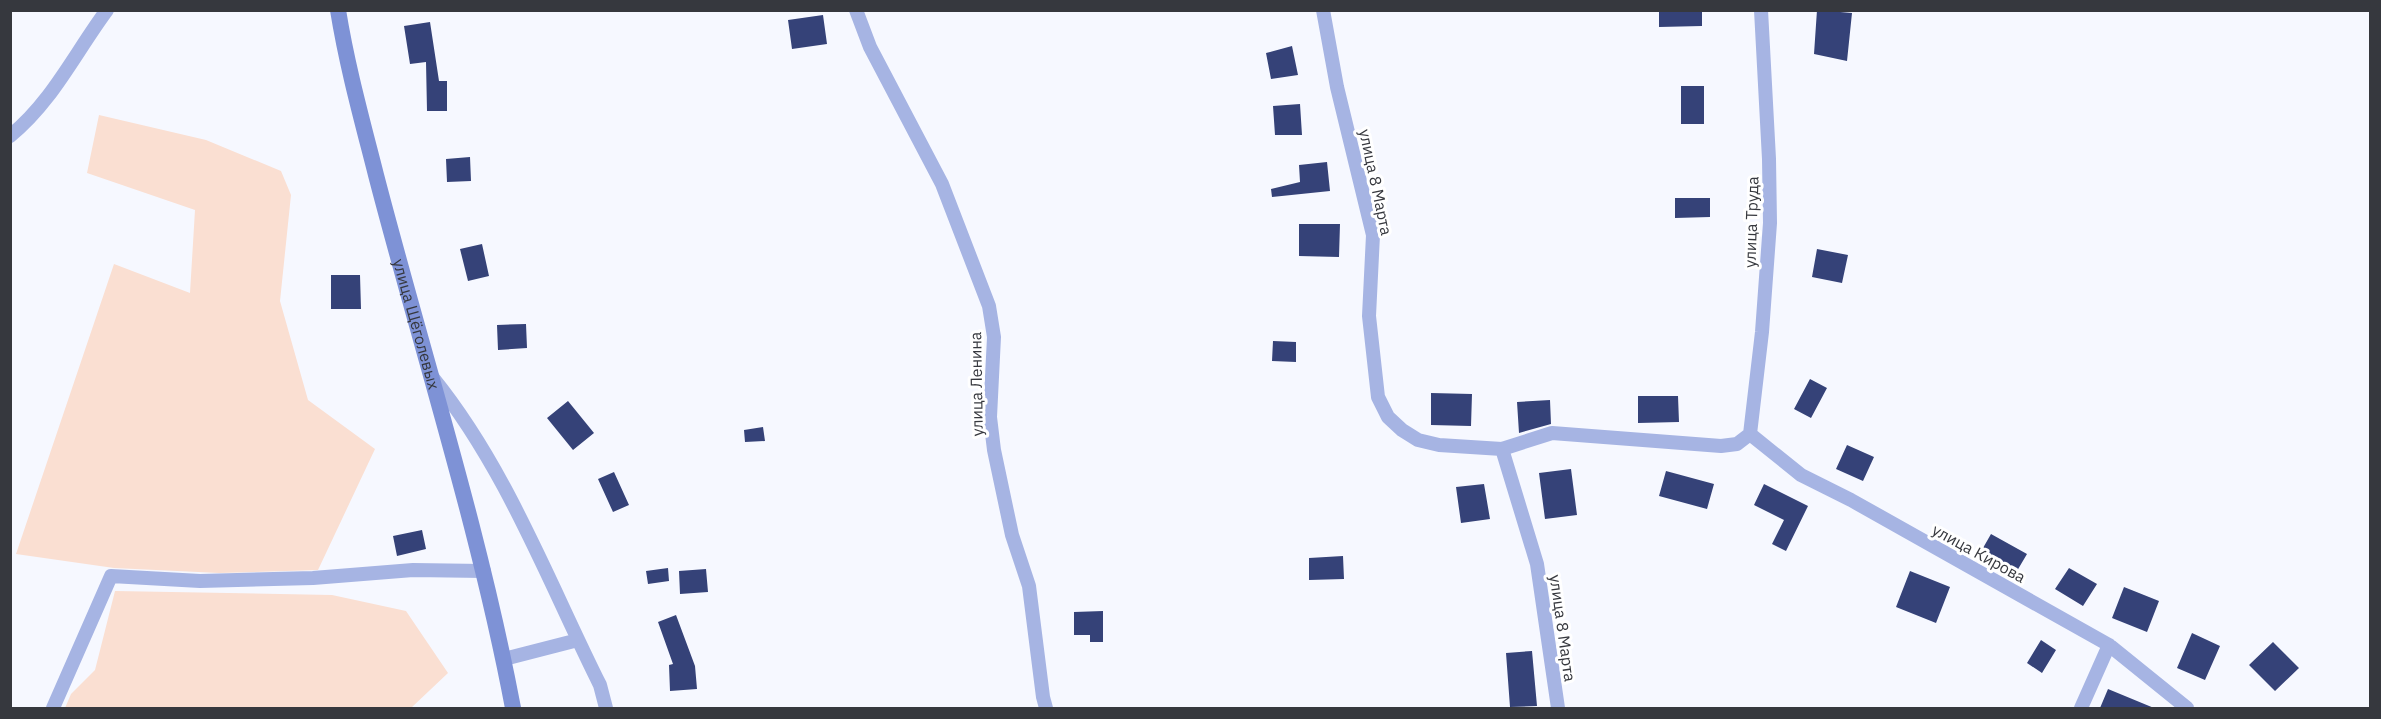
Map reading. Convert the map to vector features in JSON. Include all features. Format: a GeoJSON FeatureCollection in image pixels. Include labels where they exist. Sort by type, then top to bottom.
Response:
{"type":"FeatureCollection","features":[{"type":"Feature","properties":{"kind":"main road","name":"улица Щёголевых"},"geometry":{"type":"LineString","coordinates":[[338,10],[345,50],[430,374]]}},
{"type":"Feature","properties":{"kind":"main road"},"geometry":{"type":"LineString","coordinates":[[430,374],[484,571],[513,708]]}},
{"type":"Feature","properties":{"kind":"street"},"geometry":{"type":"LineString","coordinates":[[10,136],[27,122],[49,96],[107,10]]}},
{"type":"Feature","properties":{"kind":"street","name":"улица Ленина"},"geometry":{"type":"LineString","coordinates":[[856,10],[870,47],[942,184],[989,306],[994,337],[990,409],[994,450],[1012,535],[1029,586],[1043,697],[1047,708]]}},
{"type":"Feature","properties":{"kind":"street","name":"улица 8 Марта"},"geometry":{"type":"LineString","coordinates":[[1323,10],[1337,87],[1373,235],[1369,316],[1378,397],[1388,417],[1418,440],[1438,445],[1502,449],[1552,433],[1721,446],[1737,444],[1750,434]]}},
{"type":"Feature","properties":{"kind":"street","name":"улица Труда"},"geometry":{"type":"LineString","coordinates":[[1750,434],[1762,333],[1770,223],[1761,10]]}},
{"type":"Feature","properties":{"kind":"street","name":"улица Щёголевых"},"geometry":{"type":"LineString","coordinates":[[430,374],[458,409],[503,484],[600,685],[606,708]]}},
{"type":"Feature","properties":{"kind":"street","name":"улица Кирова"},"geometry":{"type":"LineString","coordinates":[[1750,434],[1801,475],[1851,500],[2109,645],[2187,708]]}},
{"type":"Feature","properties":{"kind":"street","name":"улица 8 Марта"},"geometry":{"type":"LineString","coordinates":[[1502,449],[1538,564],[1558,708]]}},
{"type":"Feature","properties":{"kind":"street"},"geometry":{"type":"LineString","coordinates":[[53,708],[111,576],[200,580],[313,578],[413,570],[484,571]]}},
{"type":"Feature","properties":{"kind":"street"},"geometry":{"type":"LineString","coordinates":[[504,659],[578,640]]}},
{"type":"Feature","properties":{"kind":"street"},"geometry":{"type":"LineString","coordinates":[[2081,708],[2109,645]]}},
{"type":"Feature","properties":{"kind":"shaded area"},"geometry":{"type":"Polygon","coordinates":[[[99,115],[206,140],[281,171],[291,195],[280,301],[308,400],[375,449],[318,570],[219,573],[114,568],[16,554],[114,264],[190,293],[195,210],[87,173],[99,115]]]}},
{"type":"Feature","properties":{"kind":"shaded area"},"geometry":{"type":"Polygon","coordinates":[[[115,591],[332,595],[406,611],[448,673],[411,708],[65,708],[71,694],[95,670],[115,591]]]}},
{"type":"Feature","properties":{"kind":"building"},"geometry":{"type":"Polygon","coordinates":[[[1659,10],[1702,10],[1702,26],[1659,27],[1659,10]]]}},
{"type":"Feature","properties":{"kind":"building"},"geometry":{"type":"Polygon","coordinates":[[[1817,10],[1852,13],[1847,61],[1814,54],[1817,10]]]}},
{"type":"Feature","properties":{"kind":"building"},"geometry":{"type":"Polygon","coordinates":[[[823,15],[827,44],[792,49],[788,20],[823,15]]]}},
{"type":"Feature","properties":{"kind":"building"},"geometry":{"type":"Polygon","coordinates":[[[430,22],[439,81],[447,81],[447,111],[427,111],[426,62],[410,64],[404,26],[430,22]]]}},
{"type":"Feature","properties":{"kind":"building"},"geometry":{"type":"Polygon","coordinates":[[[1292,46],[1298,75],[1271,79],[1266,53],[1292,46]]]}},
{"type":"Feature","properties":{"kind":"building"},"geometry":{"type":"Polygon","coordinates":[[[1681,86],[1704,86],[1704,124],[1681,124],[1681,86]]]}},
{"type":"Feature","properties":{"kind":"building"},"geometry":{"type":"Polygon","coordinates":[[[1300,104],[1302,135],[1275,135],[1273,106],[1300,104]]]}},
{"type":"Feature","properties":{"kind":"building"},"geometry":{"type":"Polygon","coordinates":[[[470,157],[471,181],[447,182],[446,159],[470,157]]]}},
{"type":"Feature","properties":{"kind":"building"},"geometry":{"type":"Polygon","coordinates":[[[1327,162],[1330,191],[1272,197],[1271,189],[1300,182],[1299,165],[1327,162]]]}},
{"type":"Feature","properties":{"kind":"building"},"geometry":{"type":"Polygon","coordinates":[[[1675,198],[1710,198],[1710,217],[1675,218],[1675,198]]]}},
{"type":"Feature","properties":{"kind":"building"},"geometry":{"type":"Polygon","coordinates":[[[1299,224],[1340,224],[1339,257],[1299,256],[1299,224]]]}},
{"type":"Feature","properties":{"kind":"building"},"geometry":{"type":"Polygon","coordinates":[[[482,244],[489,276],[468,281],[460,249],[482,244]]]}},
{"type":"Feature","properties":{"kind":"building"},"geometry":{"type":"Polygon","coordinates":[[[1817,249],[1848,255],[1842,283],[1812,277],[1817,249]]]}},
{"type":"Feature","properties":{"kind":"building"},"geometry":{"type":"Polygon","coordinates":[[[331,275],[360,275],[361,309],[331,309],[331,275]]]}},
{"type":"Feature","properties":{"kind":"building"},"geometry":{"type":"Polygon","coordinates":[[[526,324],[527,348],[498,350],[497,325],[526,324]]]}},
{"type":"Feature","properties":{"kind":"building"},"geometry":{"type":"Polygon","coordinates":[[[1273,341],[1296,342],[1296,362],[1272,361],[1273,341]]]}},
{"type":"Feature","properties":{"kind":"building"},"geometry":{"type":"Polygon","coordinates":[[[1810,379],[1827,388],[1811,418],[1794,409],[1810,379]]]}},
{"type":"Feature","properties":{"kind":"building"},"geometry":{"type":"Polygon","coordinates":[[[1431,393],[1472,394],[1471,426],[1431,425],[1431,393]]]}},
{"type":"Feature","properties":{"kind":"building"},"geometry":{"type":"Polygon","coordinates":[[[1638,396],[1678,396],[1679,422],[1638,423],[1638,396]]]}},
{"type":"Feature","properties":{"kind":"building"},"geometry":{"type":"Polygon","coordinates":[[[1550,400],[1551,424],[1519,433],[1517,402],[1550,400]]]}},
{"type":"Feature","properties":{"kind":"building"},"geometry":{"type":"Polygon","coordinates":[[[568,401],[594,433],[573,450],[547,418],[568,401]]]}},
{"type":"Feature","properties":{"kind":"building"},"geometry":{"type":"Polygon","coordinates":[[[763,427],[765,441],[745,442],[744,430],[763,427]]]}},
{"type":"Feature","properties":{"kind":"building"},"geometry":{"type":"Polygon","coordinates":[[[1847,445],[1874,457],[1863,481],[1836,469],[1847,445]]]}},
{"type":"Feature","properties":{"kind":"building"},"geometry":{"type":"Polygon","coordinates":[[[1571,469],[1577,515],[1545,519],[1539,473],[1571,469]]]}},
{"type":"Feature","properties":{"kind":"building"},"geometry":{"type":"Polygon","coordinates":[[[1666,471],[1714,484],[1707,509],[1659,496],[1666,471]]]}},
{"type":"Feature","properties":{"kind":"building"},"geometry":{"type":"Polygon","coordinates":[[[614,472],[629,505],[613,512],[598,479],[614,472]]]}},
{"type":"Feature","properties":{"kind":"building"},"geometry":{"type":"Polygon","coordinates":[[[1484,484],[1490,519],[1461,523],[1456,487],[1484,484]]]}},
{"type":"Feature","properties":{"kind":"building"},"geometry":{"type":"Polygon","coordinates":[[[1764,484],[1808,506],[1786,551],[1772,544],[1784,520],[1754,505],[1764,484]]]}},
{"type":"Feature","properties":{"kind":"building"},"geometry":{"type":"Polygon","coordinates":[[[422,530],[426,549],[397,556],[393,536],[422,530]]]}},
{"type":"Feature","properties":{"kind":"building"},"geometry":{"type":"Polygon","coordinates":[[[1991,534],[2027,554],[2014,576],[1979,555],[1991,534]]]}},
{"type":"Feature","properties":{"kind":"building"},"geometry":{"type":"Polygon","coordinates":[[[1343,556],[1344,579],[1309,580],[1309,558],[1343,556]]]}},
{"type":"Feature","properties":{"kind":"building"},"geometry":{"type":"Polygon","coordinates":[[[668,568],[669,581],[648,584],[646,571],[668,568]]]}},
{"type":"Feature","properties":{"kind":"building"},"geometry":{"type":"Polygon","coordinates":[[[2069,568],[2097,584],[2083,606],[2055,589],[2069,568]]]}},
{"type":"Feature","properties":{"kind":"building"},"geometry":{"type":"Polygon","coordinates":[[[706,569],[708,592],[680,594],[679,571],[706,569]]]}},
{"type":"Feature","properties":{"kind":"building"},"geometry":{"type":"Polygon","coordinates":[[[1910,571],[1950,587],[1936,623],[1896,607],[1910,571]]]}},
{"type":"Feature","properties":{"kind":"building"},"geometry":{"type":"Polygon","coordinates":[[[2124,587],[2159,601],[2147,632],[2112,618],[2124,587]]]}},
{"type":"Feature","properties":{"kind":"building"},"geometry":{"type":"Polygon","coordinates":[[[1103,611],[1103,642],[1090,642],[1090,635],[1074,635],[1074,612],[1103,611]]]}},
{"type":"Feature","properties":{"kind":"building"},"geometry":{"type":"Polygon","coordinates":[[[676,615],[695,666],[697,689],[670,691],[669,665],[673,664],[658,622],[676,615]]]}},
{"type":"Feature","properties":{"kind":"building"},"geometry":{"type":"Polygon","coordinates":[[[2192,633],[2220,646],[2205,680],[2177,668],[2192,633]]]}},
{"type":"Feature","properties":{"kind":"building"},"geometry":{"type":"Polygon","coordinates":[[[2041,640],[2056,650],[2042,673],[2027,663],[2041,640]]]}},
{"type":"Feature","properties":{"kind":"building"},"geometry":{"type":"Polygon","coordinates":[[[2273,642],[2299,668],[2275,691],[2249,665],[2273,642]]]}},
{"type":"Feature","properties":{"kind":"building"},"geometry":{"type":"Polygon","coordinates":[[[1532,651],[1537,706],[1510,707],[1506,653],[1532,651]]]}},
{"type":"Feature","properties":{"kind":"building"},"geometry":{"type":"Polygon","coordinates":[[[2108,689],[2154,708],[2100,708],[2108,689]]]}}]}
